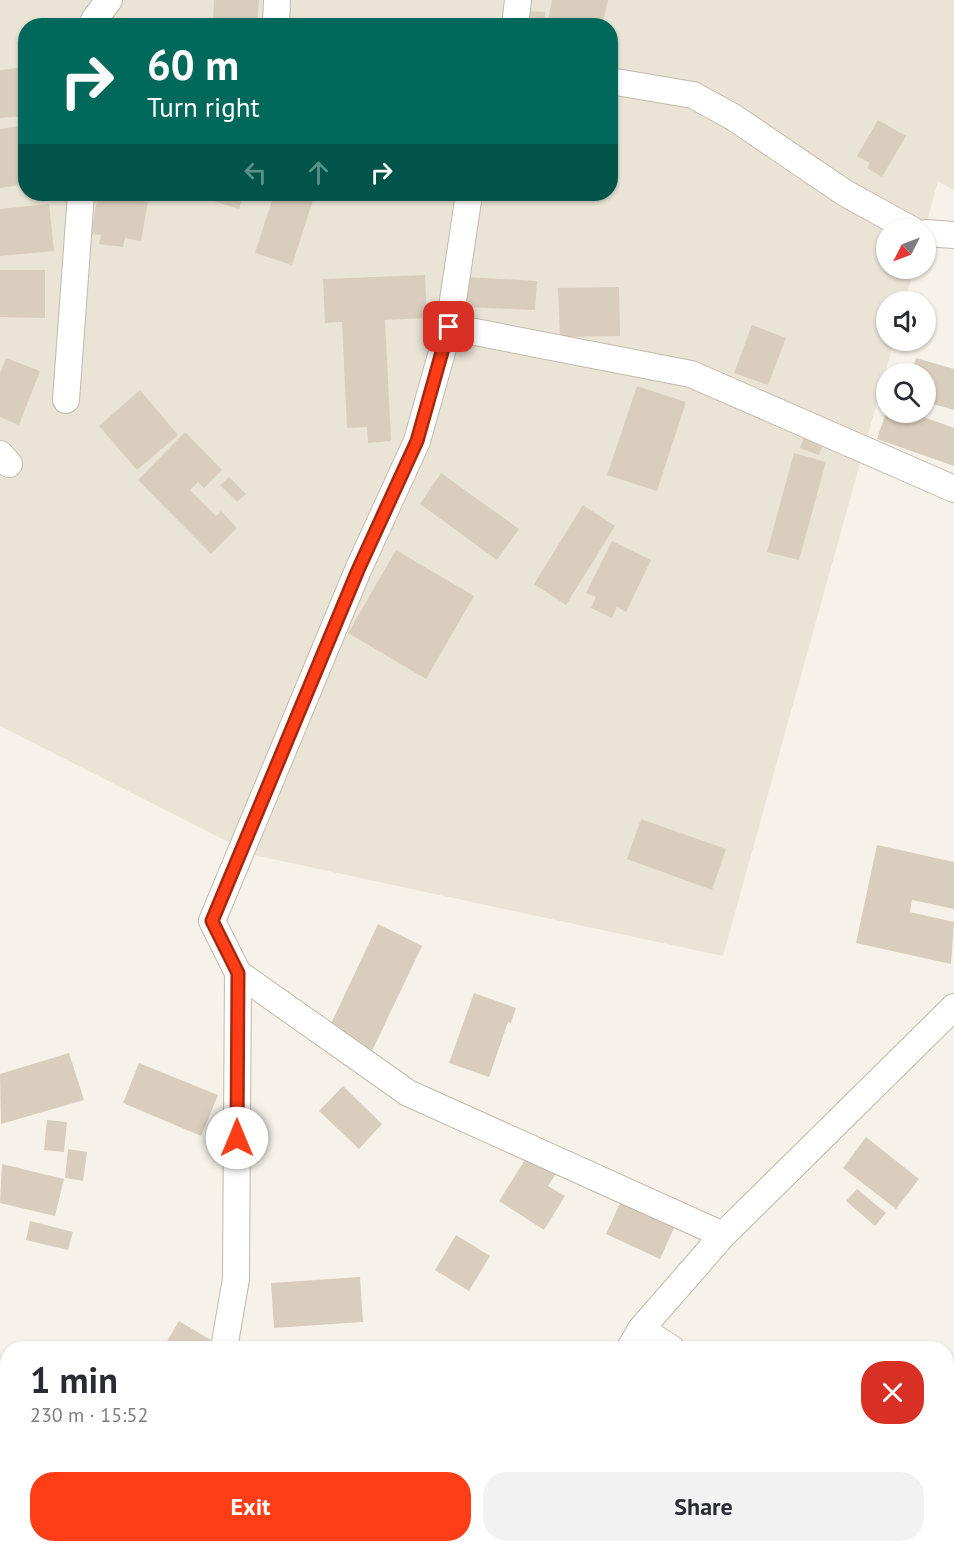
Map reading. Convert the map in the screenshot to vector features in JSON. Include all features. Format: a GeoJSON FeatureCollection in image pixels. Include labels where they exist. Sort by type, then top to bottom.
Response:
{"type":"FeatureCollection","features":[{"type":"Feature","properties":{"kind":"street"},"geometry":{"type":"LineString","coordinates":[[95,18],[109,0]]}},
{"type":"Feature","properties":{"kind":"street"},"geometry":{"type":"LineString","coordinates":[[276,18],[277,0]]}},
{"type":"Feature","properties":{"kind":"street"},"geometry":{"type":"LineString","coordinates":[[516,18],[518,0]]}},
{"type":"Feature","properties":{"kind":"street"},"geometry":{"type":"LineString","coordinates":[[618,82],[693,95],[733,117],[845,193],[892,219]]}},
{"type":"Feature","properties":{"kind":"street"},"geometry":{"type":"LineString","coordinates":[[66,400],[80,201]]}},
{"type":"Feature","properties":{"kind":"street"},"geometry":{"type":"LineString","coordinates":[[225,1341],[236,1279],[238,973],[212,921],[358,570],[417,441],[449,327],[468,201]]}},
{"type":"Feature","properties":{"kind":"street"},"geometry":{"type":"LineString","coordinates":[[936,234],[954,235]]}},
{"type":"Feature","properties":{"kind":"street"},"geometry":{"type":"LineString","coordinates":[[449,327],[691,374],[954,489]]}},
{"type":"Feature","properties":{"kind":"street"},"geometry":{"type":"LineString","coordinates":[[238,973],[408,1093],[723,1235]]}},
{"type":"Feature","properties":{"kind":"street"},"geometry":{"type":"LineString","coordinates":[[635,1339],[723,1235],[954,1007]]}},
{"type":"Feature","properties":{"kind":"shaded area"},"geometry":{"type":"Polygon","coordinates":[[[0,0],[954,0],[954,190],[938,181],[928,219],[876,219],[876,279],[911,279],[908,291],[876,291],[876,351],[891,351],[888,363],[876,363],[876,406],[723,956],[254,855],[0,726],[0,0]]]}},
{"type":"Feature","properties":{"kind":"building"},"geometry":{"type":"Polygon","coordinates":[[[214,0],[259,0],[258,18],[213,18],[214,0]]]}},
{"type":"Feature","properties":{"kind":"building"},"geometry":{"type":"Polygon","coordinates":[[[552,0],[608,0],[604,18],[548,18],[552,0]]]}},
{"type":"Feature","properties":{"kind":"building"},"geometry":{"type":"Polygon","coordinates":[[[526,11],[545,12],[545,18],[526,18],[526,11]]]}},
{"type":"Feature","properties":{"kind":"building"},"geometry":{"type":"Polygon","coordinates":[[[18,68],[18,117],[0,118],[0,70],[18,68]]]}},
{"type":"Feature","properties":{"kind":"building"},"geometry":{"type":"Polygon","coordinates":[[[878,120],[906,136],[882,177],[867,168],[870,163],[857,156],[878,120]]]}},
{"type":"Feature","properties":{"kind":"building"},"geometry":{"type":"Polygon","coordinates":[[[18,126],[18,185],[0,188],[0,129],[18,126]]]}},
{"type":"Feature","properties":{"kind":"building"},"geometry":{"type":"Polygon","coordinates":[[[97,201],[148,202],[141,241],[125,238],[123,247],[99,244],[101,235],[91,234],[97,201]]]}},
{"type":"Feature","properties":{"kind":"building"},"geometry":{"type":"Polygon","coordinates":[[[214,201],[241,201],[239,209],[214,201]]]}},
{"type":"Feature","properties":{"kind":"building"},"geometry":{"type":"Polygon","coordinates":[[[272,201],[313,201],[292,265],[255,253],[272,201]]]}},
{"type":"Feature","properties":{"kind":"building"},"geometry":{"type":"Polygon","coordinates":[[[49,204],[54,251],[0,256],[0,209],[49,204]]]}},
{"type":"Feature","properties":{"kind":"building"},"geometry":{"type":"Polygon","coordinates":[[[0,270],[45,270],[45,318],[0,317],[0,270]]]}},
{"type":"Feature","properties":{"kind":"building"},"geometry":{"type":"Polygon","coordinates":[[[425,275],[427,318],[385,320],[391,441],[368,443],[367,427],[347,428],[342,322],[325,323],[323,279],[425,275]]]}},
{"type":"Feature","properties":{"kind":"building"},"geometry":{"type":"Polygon","coordinates":[[[467,277],[537,281],[535,310],[466,307],[467,277]]]}},
{"type":"Feature","properties":{"kind":"building"},"geometry":{"type":"Polygon","coordinates":[[[619,287],[620,336],[560,337],[558,288],[619,287]]]}},
{"type":"Feature","properties":{"kind":"building"},"geometry":{"type":"Polygon","coordinates":[[[752,325],[786,338],[768,385],[734,373],[752,325]]]}},
{"type":"Feature","properties":{"kind":"building"},"geometry":{"type":"Polygon","coordinates":[[[6,358],[40,371],[19,425],[0,417],[0,374],[6,358]]]}},
{"type":"Feature","properties":{"kind":"building"},"geometry":{"type":"Polygon","coordinates":[[[916,358],[933,363],[914,363],[916,358]]]}},
{"type":"Feature","properties":{"kind":"building"},"geometry":{"type":"Polygon","coordinates":[[[936,364],[954,369],[954,410],[936,405],[936,364]]]}},
{"type":"Feature","properties":{"kind":"building"},"geometry":{"type":"Polygon","coordinates":[[[637,386],[686,402],[657,491],[607,475],[637,386]]]}},
{"type":"Feature","properties":{"kind":"building"},"geometry":{"type":"Polygon","coordinates":[[[140,390],[178,435],[137,470],[99,426],[140,390]]]}},
{"type":"Feature","properties":{"kind":"building"},"geometry":{"type":"Polygon","coordinates":[[[936,421],[954,428],[954,466],[877,439],[882,423],[936,421]]]}},
{"type":"Feature","properties":{"kind":"building"},"geometry":{"type":"Polygon","coordinates":[[[807,429],[826,436],[819,455],[800,448],[807,429]]]}},
{"type":"Feature","properties":{"kind":"building"},"geometry":{"type":"Polygon","coordinates":[[[185,432],[222,470],[204,488],[198,482],[190,490],[216,516],[221,511],[237,528],[211,554],[138,480],[185,432]]]}},
{"type":"Feature","properties":{"kind":"building"},"geometry":{"type":"Polygon","coordinates":[[[794,453],[826,462],[799,560],[767,552],[794,453]]]}},
{"type":"Feature","properties":{"kind":"building"},"geometry":{"type":"Polygon","coordinates":[[[441,473],[519,529],[497,560],[420,504],[441,473]]]}},
{"type":"Feature","properties":{"kind":"building"},"geometry":{"type":"Polygon","coordinates":[[[229,477],[246,494],[237,502],[220,485],[229,477]]]}},
{"type":"Feature","properties":{"kind":"building"},"geometry":{"type":"Polygon","coordinates":[[[583,505],[615,526],[566,605],[534,584],[583,505]]]}},
{"type":"Feature","properties":{"kind":"building"},"geometry":{"type":"Polygon","coordinates":[[[612,541],[651,560],[626,612],[617,607],[612,618],[591,608],[596,597],[586,593],[612,541]]]}},
{"type":"Feature","properties":{"kind":"building"},"geometry":{"type":"Polygon","coordinates":[[[396,550],[474,596],[426,679],[348,633],[396,550]]]}},
{"type":"Feature","properties":{"kind":"building"},"geometry":{"type":"Polygon","coordinates":[[[641,819],[726,849],[712,890],[627,859],[641,819]]]}},
{"type":"Feature","properties":{"kind":"building"},"geometry":{"type":"Polygon","coordinates":[[[877,845],[954,862],[954,909],[912,900],[910,912],[954,922],[951,964],[856,943],[877,845]]]}},
{"type":"Feature","properties":{"kind":"building"},"geometry":{"type":"Polygon","coordinates":[[[378,924],[422,946],[372,1051],[328,1030],[378,924]]]}},
{"type":"Feature","properties":{"kind":"building"},"geometry":{"type":"Polygon","coordinates":[[[474,993],[516,1008],[511,1023],[508,1022],[489,1077],[449,1063],[474,993]]]}},
{"type":"Feature","properties":{"kind":"building"},"geometry":{"type":"Polygon","coordinates":[[[69,1053],[84,1100],[1,1124],[0,1074],[69,1053]]]}},
{"type":"Feature","properties":{"kind":"building"},"geometry":{"type":"Polygon","coordinates":[[[139,1063],[218,1095],[201,1136],[123,1103],[139,1063]]]}},
{"type":"Feature","properties":{"kind":"building"},"geometry":{"type":"Polygon","coordinates":[[[343,1086],[382,1124],[359,1149],[319,1111],[343,1086]]]}},
{"type":"Feature","properties":{"kind":"building"},"geometry":{"type":"Polygon","coordinates":[[[47,1120],[67,1122],[64,1152],[44,1150],[47,1120]]]}},
{"type":"Feature","properties":{"kind":"building"},"geometry":{"type":"Polygon","coordinates":[[[866,1137],[919,1179],[896,1209],[843,1168],[866,1137]]]}},
{"type":"Feature","properties":{"kind":"building"},"geometry":{"type":"Polygon","coordinates":[[[68,1149],[87,1152],[83,1181],[65,1178],[68,1149]]]}},
{"type":"Feature","properties":{"kind":"building"},"geometry":{"type":"Polygon","coordinates":[[[528,1155],[557,1172],[548,1186],[565,1196],[544,1230],[499,1201],[528,1155]]]}},
{"type":"Feature","properties":{"kind":"building"},"geometry":{"type":"Polygon","coordinates":[[[2,1164],[64,1179],[55,1216],[0,1203],[2,1164]]]}},
{"type":"Feature","properties":{"kind":"building"},"geometry":{"type":"Polygon","coordinates":[[[857,1189],[886,1213],[875,1226],[846,1201],[857,1189]]]}},
{"type":"Feature","properties":{"kind":"building"},"geometry":{"type":"Polygon","coordinates":[[[625,1192],[679,1217],[660,1259],[606,1234],[625,1192]]]}},
{"type":"Feature","properties":{"kind":"building"},"geometry":{"type":"Polygon","coordinates":[[[30,1221],[73,1232],[68,1250],[26,1240],[30,1221]]]}},
{"type":"Feature","properties":{"kind":"building"},"geometry":{"type":"Polygon","coordinates":[[[456,1235],[490,1256],[469,1291],[435,1270],[456,1235]]]}},
{"type":"Feature","properties":{"kind":"building"},"geometry":{"type":"Polygon","coordinates":[[[360,1277],[363,1322],[274,1328],[271,1283],[360,1277]]]}},
{"type":"Feature","properties":{"kind":"building"},"geometry":{"type":"Polygon","coordinates":[[[179,1321],[212,1341],[167,1341],[179,1321]]]}},
{"type":"Feature","properties":{"kind":"route"},"geometry":{"type":"LineString","coordinates":[[237,1138],[238,973],[212,921],[358,570],[417,441],[449,327]]}}]}
